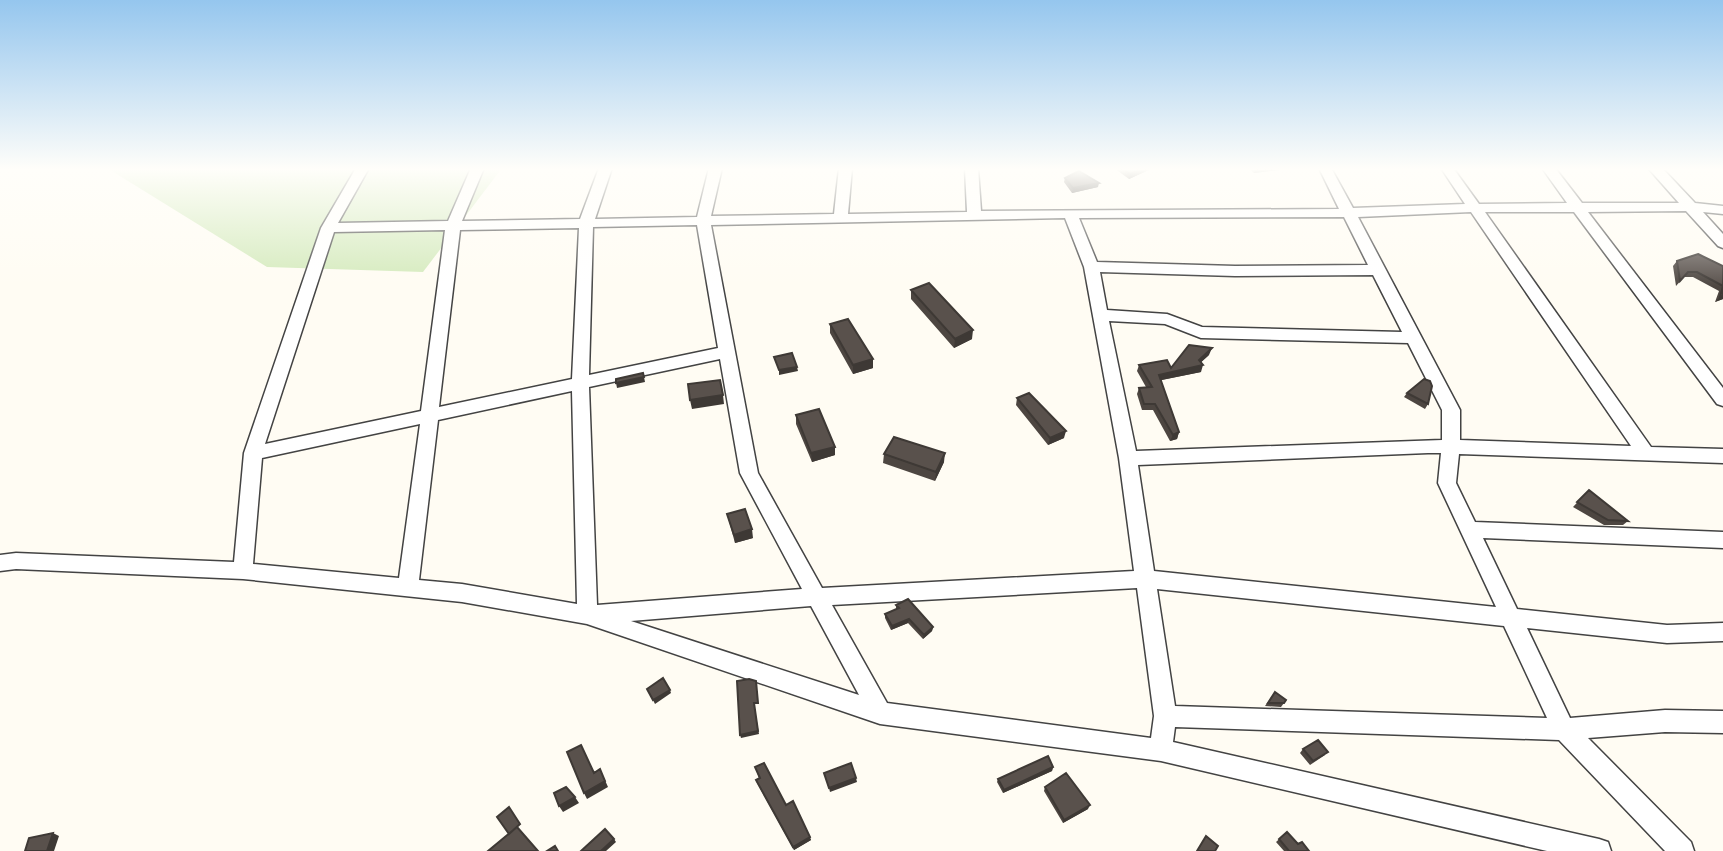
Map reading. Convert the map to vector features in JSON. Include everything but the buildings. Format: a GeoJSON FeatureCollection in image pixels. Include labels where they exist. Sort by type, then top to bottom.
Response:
{"type":"FeatureCollection","features":[{"type":"Feature","properties":{"kind":"street"},"geometry":{"type":"LineString","coordinates":[[243,571],[253,453],[328,228],[339,208]]}},
{"type":"Feature","properties":{"kind":"street"},"geometry":{"type":"LineString","coordinates":[[408,588],[453,226],[461,208]]}},
{"type":"Feature","properties":{"kind":"street"},"geometry":{"type":"LineString","coordinates":[[587,615],[581,383],[586,223],[591,208]]}},
{"type":"Feature","properties":{"kind":"street"},"geometry":{"type":"LineString","coordinates":[[706,208],[703,221],[749,473],[880,713]]}},
{"type":"Feature","properties":{"kind":"street"},"geometry":{"type":"LineString","coordinates":[[841,219],[842,208]]}},
{"type":"Feature","properties":{"kind":"street"},"geometry":{"type":"LineString","coordinates":[[973,208],[974,216]]}},
{"type":"Feature","properties":{"kind":"street"},"geometry":{"type":"LineString","coordinates":[[1344,208],[1451,410],[1447,483],[1564,729],[1682,851]]}},
{"type":"Feature","properties":{"kind":"street"},"geometry":{"type":"LineString","coordinates":[[1477,208],[1646,454]]}},
{"type":"Feature","properties":{"kind":"street"},"geometry":{"type":"LineString","coordinates":[[328,228],[974,216],[1347,213],[1506,208]]}},
{"type":"Feature","properties":{"kind":"street"},"geometry":{"type":"LineString","coordinates":[[1578,208],[1723,400]]}},
{"type":"Feature","properties":{"kind":"street"},"geometry":{"type":"LineString","coordinates":[[1691,208],[1723,243]]}},
{"type":"Feature","properties":{"kind":"street"},"geometry":{"type":"LineString","coordinates":[[1702,208],[1723,209]]}},
{"type":"Feature","properties":{"kind":"street"},"geometry":{"type":"LineString","coordinates":[[1070,215],[1091,267],[1128,458],[1165,716],[1161,750]]}},
{"type":"Feature","properties":{"kind":"street"},"geometry":{"type":"LineString","coordinates":[[1091,267],[1235,271],[1378,270]]}},
{"type":"Feature","properties":{"kind":"street"},"geometry":{"type":"LineString","coordinates":[[1101,316],[1167,319],[1200,332],[1414,338]]}},
{"type":"Feature","properties":{"kind":"street"},"geometry":{"type":"LineString","coordinates":[[253,453],[727,352]]}},
{"type":"Feature","properties":{"kind":"street"},"geometry":{"type":"LineString","coordinates":[[1128,458],[1451,447],[1723,457]]}},
{"type":"Feature","properties":{"kind":"street"},"geometry":{"type":"LineString","coordinates":[[1469,530],[1723,540]]}},
{"type":"Feature","properties":{"kind":"street"},"geometry":{"type":"LineString","coordinates":[[0,563],[16,561],[243,571],[462,593],[587,615],[880,713],[1161,750],[1599,851]]}},
{"type":"Feature","properties":{"kind":"street"},"geometry":{"type":"LineString","coordinates":[[587,615],[817,597],[1145,579],[1667,634],[1723,632]]}},
{"type":"Feature","properties":{"kind":"street"},"geometry":{"type":"LineString","coordinates":[[1165,716],[1564,729],[1665,721],[1723,722]]}},
{"type":"Feature","properties":{"kind":"green space"},"geometry":{"type":"Polygon","coordinates":[[[171,208],[472,208],[423,272],[267,267],[171,208]]]}}]}
